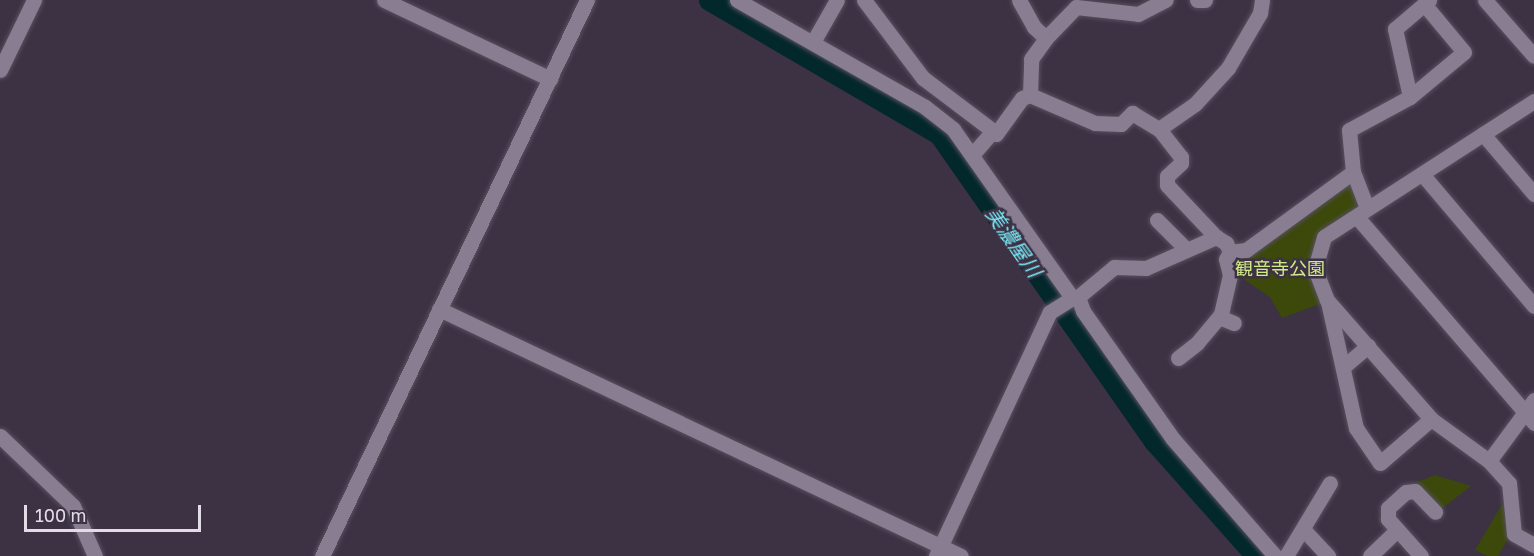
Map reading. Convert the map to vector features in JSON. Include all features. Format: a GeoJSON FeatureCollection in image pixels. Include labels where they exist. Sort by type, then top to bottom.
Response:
{"type":"FeatureCollection","features":[{"type":"Feature","properties":{"kind":"street"},"geometry":{"type":"LineString","coordinates":[[0,70],[34,0]]}},
{"type":"Feature","properties":{"kind":"street"},"geometry":{"type":"LineString","coordinates":[[384,0],[550,79]]}},
{"type":"Feature","properties":{"kind":"street"},"geometry":{"type":"LineString","coordinates":[[322,556],[587,0]]}},
{"type":"Feature","properties":{"kind":"street"},"geometry":{"type":"LineString","coordinates":[[737,0],[926,107],[953,129],[1173,439],[1275,556]]}},
{"type":"Feature","properties":{"kind":"street"},"geometry":{"type":"LineString","coordinates":[[813,42],[837,0]]}},
{"type":"Feature","properties":{"kind":"street"},"geometry":{"type":"LineString","coordinates":[[864,0],[923,78],[996,134],[1022,98],[1030,95],[1095,123],[1121,124],[1132,113],[1159,129],[1181,156],[1181,163],[1167,176],[1167,185],[1216,237],[1226,243],[1230,252]]}},
{"type":"Feature","properties":{"kind":"street"},"geometry":{"type":"LineString","coordinates":[[1019,0],[1034,27],[1046,38]]}},
{"type":"Feature","properties":{"kind":"street"},"geometry":{"type":"LineString","coordinates":[[1030,95],[1028,69],[1046,38],[1076,7],[1138,14],[1166,0]]}},
{"type":"Feature","properties":{"kind":"street"},"geometry":{"type":"LineString","coordinates":[[1197,0],[1205,0]]}},
{"type":"Feature","properties":{"kind":"street"},"geometry":{"type":"LineString","coordinates":[[1159,129],[1195,104],[1228,68],[1260,13],[1262,0]]}},
{"type":"Feature","properties":{"kind":"street"},"geometry":{"type":"LineString","coordinates":[[1485,0],[1534,56]]}},
{"type":"Feature","properties":{"kind":"street"},"geometry":{"type":"LineString","coordinates":[[1410,97],[1395,28],[1426,2],[1464,52],[1410,97],[1349,130],[1353,172],[1362,213],[1531,412],[1489,461]]}},
{"type":"Feature","properties":{"kind":"street"},"geometry":{"type":"LineString","coordinates":[[1534,100],[1324,237],[1318,251],[1317,281],[1327,300],[1431,420],[1489,461],[1509,483],[1514,534],[1534,545]]}},
{"type":"Feature","properties":{"kind":"street"},"geometry":{"type":"LineString","coordinates":[[972,155],[993,131]]}},
{"type":"Feature","properties":{"kind":"street"},"geometry":{"type":"LineString","coordinates":[[1484,134],[1534,194]]}},
{"type":"Feature","properties":{"kind":"street"},"geometry":{"type":"LineString","coordinates":[[1230,252],[1246,250],[1353,172]]}},
{"type":"Feature","properties":{"kind":"street"},"geometry":{"type":"LineString","coordinates":[[1422,174],[1534,306]]}},
{"type":"Feature","properties":{"kind":"street"},"geometry":{"type":"LineString","coordinates":[[1157,220],[1186,249]]}},
{"type":"Feature","properties":{"kind":"street"},"geometry":{"type":"LineString","coordinates":[[938,551],[1050,312],[1075,298],[1114,267],[1146,268],[1216,237]]}},
{"type":"Feature","properties":{"kind":"street"},"geometry":{"type":"LineString","coordinates":[[1178,358],[1197,343],[1219,317],[1230,275],[1226,259],[1230,252]]}},
{"type":"Feature","properties":{"kind":"street"},"geometry":{"type":"LineString","coordinates":[[1327,300],[1356,428],[1380,463],[1431,420]]}},
{"type":"Feature","properties":{"kind":"street"},"geometry":{"type":"LineString","coordinates":[[439,309],[938,551],[961,556]]}},
{"type":"Feature","properties":{"kind":"street"},"geometry":{"type":"LineString","coordinates":[[1219,317],[1234,323]]}},
{"type":"Feature","properties":{"kind":"street"},"geometry":{"type":"LineString","coordinates":[[1343,367],[1368,346]]}},
{"type":"Feature","properties":{"kind":"street"},"geometry":{"type":"LineString","coordinates":[[0,436],[72,506],[95,556]]}},
{"type":"Feature","properties":{"kind":"street"},"geometry":{"type":"LineString","coordinates":[[1286,556],[1330,483]]}},
{"type":"Feature","properties":{"kind":"street"},"geometry":{"type":"LineString","coordinates":[[1421,556],[1388,519],[1388,508],[1406,492],[1415,491],[1435,512]]}},
{"type":"Feature","properties":{"kind":"street"},"geometry":{"type":"LineString","coordinates":[[1303,529],[1328,556]]}},
{"type":"Feature","properties":{"kind":"street"},"geometry":{"type":"LineString","coordinates":[[1370,556],[1397,530]]}},
{"type":"Feature","properties":{"kind":"green space","name":"観音寺公園"},"geometry":{"type":"Polygon","coordinates":[[[1345,183],[1353,186],[1358,202],[1356,212],[1321,233],[1322,303],[1282,318],[1270,297],[1242,278],[1233,277],[1230,260],[1345,183]]]}},
{"type":"Feature","properties":{"kind":"green space"},"geometry":{"type":"Polygon","coordinates":[[[1435,475],[1471,486],[1440,510],[1415,483],[1435,475]]]}},
{"type":"Feature","properties":{"kind":"green space"},"geometry":{"type":"Polygon","coordinates":[[[1504,501],[1509,537],[1498,556],[1488,556],[1475,550],[1504,501]]]}},
{"type":"Feature","properties":{"kind":"waterway","name":"美濃屋川"},"geometry":{"type":"LineString","coordinates":[[709,0],[939,134],[1154,441],[1256,556]]}}]}
